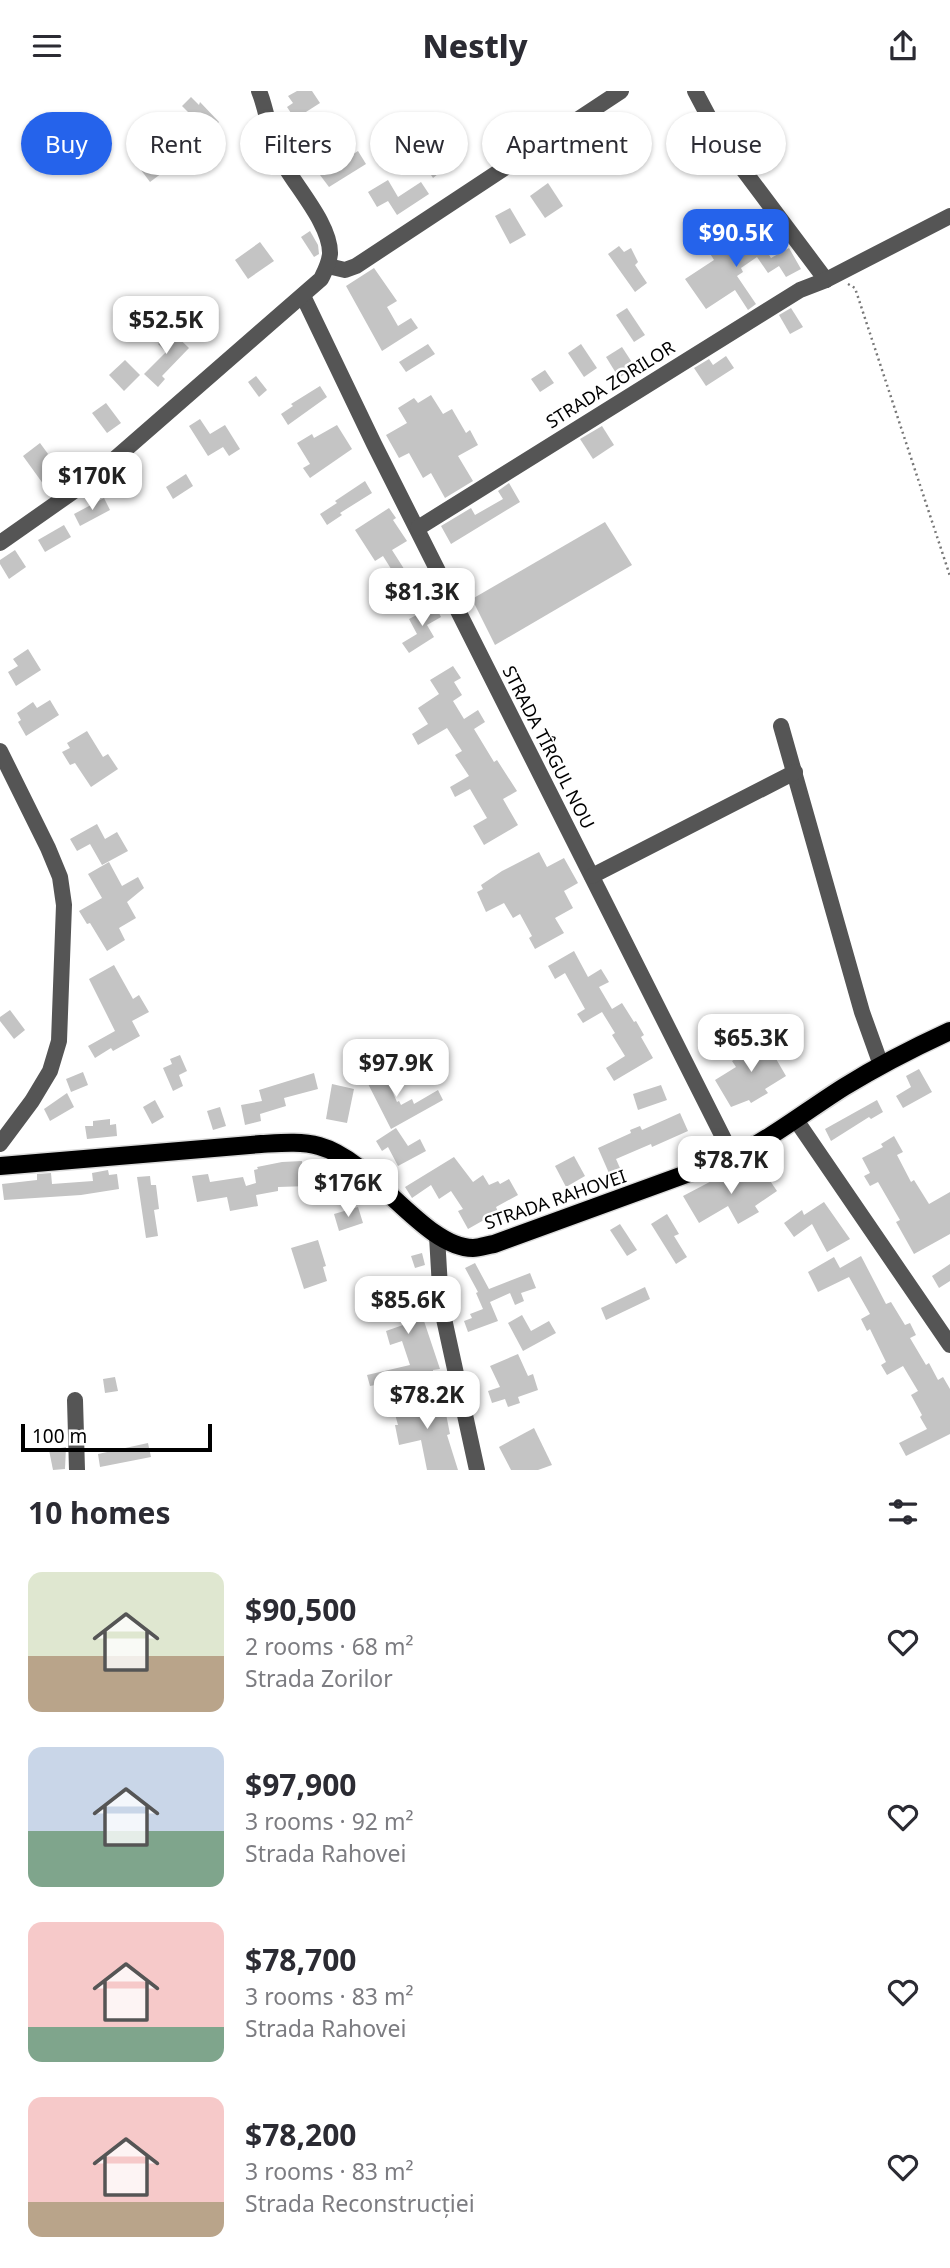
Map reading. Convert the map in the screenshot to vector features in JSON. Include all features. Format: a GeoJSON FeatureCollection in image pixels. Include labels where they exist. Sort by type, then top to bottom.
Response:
{"type":"FeatureCollection","features":[{"type":"Feature","properties":{"kind":"main road","name":"STRADA RAHOVEI"},"geometry":{"type":"LineString","coordinates":[[0,1166],[261,1144],[299,1143],[319,1146],[341,1155],[370,1176],[437,1236],[453,1244],[472,1248],[494,1244],[733,1157],[755,1146],[881,1065],[950,1031]]}},
{"type":"Feature","properties":{"kind":"street"},"geometry":{"type":"LineString","coordinates":[[0,543],[94,477],[321,279],[328,266],[328,240],[280,158],[259,91]]}},
{"type":"Feature","properties":{"kind":"street"},"geometry":{"type":"LineString","coordinates":[[328,266],[345,270],[356,266],[621,91]]}},
{"type":"Feature","properties":{"kind":"street"},"geometry":{"type":"LineString","coordinates":[[695,91],[721,140],[826,280]]}},
{"type":"Feature","properties":{"kind":"street","name":"STRADA ZORILOR"},"geometry":{"type":"LineString","coordinates":[[418,528],[800,290],[826,280],[950,216]]}},
{"type":"Feature","properties":{"kind":"street","name":"STRADA TÎRGUL NOU"},"geometry":{"type":"LineString","coordinates":[[303,296],[374,444],[733,1157]]}},
{"type":"Feature","properties":{"kind":"street"},"geometry":{"type":"LineString","coordinates":[[781,726],[862,1012],[881,1065]]}},
{"type":"Feature","properties":{"kind":"street"},"geometry":{"type":"LineString","coordinates":[[0,751],[48,848],[60,877],[64,905],[59,1041],[50,1071],[32,1101],[0,1144]]}},
{"type":"Feature","properties":{"kind":"street"},"geometry":{"type":"LineString","coordinates":[[592,876],[795,772]]}},
{"type":"Feature","properties":{"kind":"street"},"geometry":{"type":"LineString","coordinates":[[796,1120],[950,1345]]}},
{"type":"Feature","properties":{"kind":"street"},"geometry":{"type":"LineString","coordinates":[[437,1236],[441,1305],[477,1470]]}},
{"type":"Feature","properties":{"kind":"street"},"geometry":{"type":"LineString","coordinates":[[75,1400],[77,1470]]}},
{"type":"Feature","properties":{"kind":"path"},"geometry":{"type":"LineString","coordinates":[[826,280],[845,282],[855,288],[950,576]]}},
{"type":"Feature","properties":{"kind":"building"},"geometry":{"type":"Polygon","coordinates":[[[297,91],[312,91],[320,103],[306,112],[290,112],[287,107],[293,103],[288,96],[297,91]]]}},
{"type":"Feature","properties":{"kind":"building"},"geometry":{"type":"Polygon","coordinates":[[[191,97],[210,112],[188,112],[182,106],[191,97]]]}},
{"type":"Feature","properties":{"kind":"building"},"geometry":{"type":"Polygon","coordinates":[[[358,151],[366,164],[356,170],[358,151]]]}},
{"type":"Feature","properties":{"kind":"building"},"geometry":{"type":"Polygon","coordinates":[[[145,175],[159,175],[150,182],[145,175]]]}},
{"type":"Feature","properties":{"kind":"building"},"geometry":{"type":"Polygon","coordinates":[[[320,175],[348,175],[329,187],[320,175]]]}},
{"type":"Feature","properties":{"kind":"building"},"geometry":{"type":"Polygon","coordinates":[[[388,180],[398,197],[421,182],[429,194],[397,215],[388,201],[377,207],[368,192],[388,180]]]}},
{"type":"Feature","properties":{"kind":"building"},"geometry":{"type":"Polygon","coordinates":[[[548,183],[563,206],[545,218],[530,196],[548,183]]]}},
{"type":"Feature","properties":{"kind":"building"},"geometry":{"type":"Polygon","coordinates":[[[510,208],[526,235],[510,244],[495,216],[510,208]]]}},
{"type":"Feature","properties":{"kind":"building"},"geometry":{"type":"Polygon","coordinates":[[[752,228],[771,258],[789,248],[801,269],[786,277],[779,266],[768,273],[757,257],[741,268],[743,272],[737,276],[756,304],[748,310],[735,290],[706,309],[685,279],[714,260],[709,252],[724,243],[726,245],[752,228]]]}},
{"type":"Feature","properties":{"kind":"building"},"geometry":{"type":"Polygon","coordinates":[[[310,231],[318,245],[319,254],[314,257],[301,237],[310,231]]]}},
{"type":"Feature","properties":{"kind":"building"},"geometry":{"type":"Polygon","coordinates":[[[260,242],[274,261],[248,279],[235,260],[260,242]]]}},
{"type":"Feature","properties":{"kind":"building"},"geometry":{"type":"Polygon","coordinates":[[[619,246],[624,252],[631,248],[638,262],[635,265],[647,283],[635,292],[608,254],[619,246]]]}},
{"type":"Feature","properties":{"kind":"building"},"geometry":{"type":"Polygon","coordinates":[[[374,268],[397,301],[387,307],[398,326],[411,318],[418,328],[382,351],[346,286],[374,268]]]}},
{"type":"Feature","properties":{"kind":"building"},"geometry":{"type":"Polygon","coordinates":[[[627,308],[645,335],[634,342],[616,315],[627,308]]]}},
{"type":"Feature","properties":{"kind":"building"},"geometry":{"type":"Polygon","coordinates":[[[791,308],[803,327],[790,334],[779,315],[791,308]]]}},
{"type":"Feature","properties":{"kind":"building"},"geometry":{"type":"Polygon","coordinates":[[[166,326],[189,348],[162,376],[165,379],[158,387],[144,374],[166,352],[158,344],[163,340],[158,335],[166,326]]]}},
{"type":"Feature","properties":{"kind":"building"},"geometry":{"type":"Polygon","coordinates":[[[428,344],[435,354],[406,372],[399,362],[428,344]]]}},
{"type":"Feature","properties":{"kind":"building"},"geometry":{"type":"Polygon","coordinates":[[[581,344],[597,368],[584,377],[568,353],[581,344]]]}},
{"type":"Feature","properties":{"kind":"building"},"geometry":{"type":"Polygon","coordinates":[[[622,347],[635,367],[619,378],[606,357],[622,347]]]}},
{"type":"Feature","properties":{"kind":"building"},"geometry":{"type":"Polygon","coordinates":[[[726,356],[734,368],[706,386],[694,368],[709,359],[713,365],[726,356]]]}},
{"type":"Feature","properties":{"kind":"building"},"geometry":{"type":"Polygon","coordinates":[[[125,360],[140,375],[124,391],[109,375],[125,360]]]}},
{"type":"Feature","properties":{"kind":"building"},"geometry":{"type":"Polygon","coordinates":[[[545,370],[554,383],[540,392],[531,379],[545,370]]]}},
{"type":"Feature","properties":{"kind":"building"},"geometry":{"type":"Polygon","coordinates":[[[256,376],[267,390],[259,397],[248,382],[256,376]]]}},
{"type":"Feature","properties":{"kind":"building"},"geometry":{"type":"Polygon","coordinates":[[[320,386],[327,397],[288,425],[281,414],[293,406],[291,404],[320,386]]]}},
{"type":"Feature","properties":{"kind":"building"},"geometry":{"type":"Polygon","coordinates":[[[431,395],[443,414],[452,409],[466,433],[470,430],[478,445],[458,456],[473,481],[445,498],[431,473],[423,478],[409,453],[399,458],[386,435],[407,423],[398,408],[414,398],[418,403],[431,395]]]}},
{"type":"Feature","properties":{"kind":"building"},"geometry":{"type":"Polygon","coordinates":[[[106,403],[121,423],[107,433],[92,413],[106,403]]]}},
{"type":"Feature","properties":{"kind":"building"},"geometry":{"type":"Polygon","coordinates":[[[200,419],[210,434],[225,425],[240,449],[229,456],[223,447],[208,456],[189,426],[200,419]]]}},
{"type":"Feature","properties":{"kind":"building"},"geometry":{"type":"Polygon","coordinates":[[[337,425],[352,449],[310,478],[303,468],[310,464],[297,443],[312,434],[314,438],[337,425]]]}},
{"type":"Feature","properties":{"kind":"building"},"geometry":{"type":"Polygon","coordinates":[[[602,426],[614,445],[593,459],[580,439],[602,426]]]}},
{"type":"Feature","properties":{"kind":"building"},"geometry":{"type":"Polygon","coordinates":[[[40,443],[51,458],[47,461],[57,475],[44,485],[23,456],[40,443]]]}},
{"type":"Feature","properties":{"kind":"building"},"geometry":{"type":"Polygon","coordinates":[[[186,474],[193,486],[173,499],[166,487],[186,474]]]}},
{"type":"Feature","properties":{"kind":"building"},"geometry":{"type":"Polygon","coordinates":[[[365,481],[372,493],[340,513],[342,515],[327,525],[320,514],[365,481]]]}},
{"type":"Feature","properties":{"kind":"building"},"geometry":{"type":"Polygon","coordinates":[[[509,483],[520,502],[451,544],[441,526],[471,508],[475,515],[503,499],[498,491],[509,483]]]}},
{"type":"Feature","properties":{"kind":"building"},"geometry":{"type":"Polygon","coordinates":[[[104,498],[110,510],[80,526],[74,514],[104,498]]]}},
{"type":"Feature","properties":{"kind":"building"},"geometry":{"type":"Polygon","coordinates":[[[389,508],[396,518],[393,520],[407,541],[392,550],[415,586],[387,604],[380,591],[398,580],[383,556],[375,561],[355,530],[389,508]]]}},
{"type":"Feature","properties":{"kind":"building"},"geometry":{"type":"Polygon","coordinates":[[[605,522],[632,565],[495,645],[472,599],[605,522]]]}},
{"type":"Feature","properties":{"kind":"building"},"geometry":{"type":"Polygon","coordinates":[[[64,525],[71,537],[45,552],[38,540],[64,525]]]}},
{"type":"Feature","properties":{"kind":"building"},"geometry":{"type":"Polygon","coordinates":[[[15,550],[26,567],[9,579],[0,560],[15,550]]]}},
{"type":"Feature","properties":{"kind":"building"},"geometry":{"type":"Polygon","coordinates":[[[435,605],[441,617],[427,625],[434,637],[409,653],[402,643],[417,634],[409,619],[435,605]]]}},
{"type":"Feature","properties":{"kind":"building"},"geometry":{"type":"Polygon","coordinates":[[[28,649],[41,670],[16,686],[8,672],[18,666],[13,659],[28,649]]]}},
{"type":"Feature","properties":{"kind":"building"},"geometry":{"type":"Polygon","coordinates":[[[453,666],[461,678],[454,682],[462,695],[453,701],[464,719],[478,710],[485,722],[474,729],[494,762],[497,760],[517,791],[503,799],[518,825],[484,845],[473,826],[487,818],[470,789],[455,797],[450,787],[469,776],[455,755],[462,751],[447,728],[418,745],[412,734],[428,724],[418,708],[439,694],[430,680],[453,666]]]}},
{"type":"Feature","properties":{"kind":"building"},"geometry":{"type":"Polygon","coordinates":[[[50,700],[59,715],[26,736],[18,722],[21,720],[17,713],[33,702],[37,708],[50,700]]]}},
{"type":"Feature","properties":{"kind":"building"},"geometry":{"type":"Polygon","coordinates":[[[87,731],[103,757],[108,754],[118,769],[91,787],[75,763],[70,765],[62,752],[70,748],[67,743],[87,731]]]}},
{"type":"Feature","properties":{"kind":"building"},"geometry":{"type":"Polygon","coordinates":[[[97,824],[105,839],[117,832],[128,851],[102,865],[90,844],[77,851],[70,839],[97,824]]]}},
{"type":"Feature","properties":{"kind":"building"},"geometry":{"type":"Polygon","coordinates":[[[539,852],[547,867],[564,858],[578,883],[564,891],[573,908],[555,918],[564,933],[535,949],[529,938],[532,936],[520,914],[513,918],[504,903],[486,912],[477,892],[483,889],[481,885],[502,871],[539,852]]]}},
{"type":"Feature","properties":{"kind":"building"},"geometry":{"type":"Polygon","coordinates":[[[109,862],[122,886],[138,877],[144,888],[127,902],[136,918],[119,928],[125,940],[107,951],[90,923],[87,924],[79,911],[102,898],[88,874],[109,862]]]}},
{"type":"Feature","properties":{"kind":"building"},"geometry":{"type":"Polygon","coordinates":[[[574,951],[588,977],[601,969],[609,982],[599,987],[612,1009],[622,1003],[634,1022],[636,1021],[644,1035],[641,1037],[653,1058],[614,1081],[606,1068],[625,1056],[612,1035],[615,1033],[602,1012],[583,1023],[577,1014],[585,1009],[565,973],[555,979],[548,966],[574,951]]]}},
{"type":"Feature","properties":{"kind":"building"},"geometry":{"type":"Polygon","coordinates":[[[114,965],[133,999],[139,995],[149,1012],[132,1021],[140,1036],[95,1058],[88,1046],[115,1031],[89,979],[114,965]]]}},
{"type":"Feature","properties":{"kind":"building"},"geometry":{"type":"Polygon","coordinates":[[[10,1010],[25,1030],[14,1039],[0,1021],[0,1017],[10,1010]]]}},
{"type":"Feature","properties":{"kind":"building"},"geometry":{"type":"Polygon","coordinates":[[[761,1033],[786,1076],[765,1089],[768,1093],[751,1103],[749,1100],[731,1107],[715,1080],[736,1067],[732,1061],[749,1051],[745,1043],[761,1033]]]}},
{"type":"Feature","properties":{"kind":"building"},"geometry":{"type":"Polygon","coordinates":[[[393,1047],[398,1059],[379,1066],[374,1055],[393,1047]]]}},
{"type":"Feature","properties":{"kind":"building"},"geometry":{"type":"Polygon","coordinates":[[[180,1055],[187,1071],[179,1075],[183,1086],[173,1091],[163,1068],[172,1064],[170,1059],[180,1055]]]}},
{"type":"Feature","properties":{"kind":"building"},"geometry":{"type":"Polygon","coordinates":[[[381,1065],[397,1102],[401,1105],[412,1099],[414,1104],[438,1090],[443,1100],[391,1129],[363,1074],[381,1065]]]}},
{"type":"Feature","properties":{"kind":"building"},"geometry":{"type":"Polygon","coordinates":[[[919,1069],[932,1092],[903,1108],[896,1096],[911,1087],[906,1076],[919,1069]]]}},
{"type":"Feature","properties":{"kind":"building"},"geometry":{"type":"Polygon","coordinates":[[[83,1072],[88,1085],[71,1092],[66,1079],[83,1072]]]}},
{"type":"Feature","properties":{"kind":"building"},"geometry":{"type":"Polygon","coordinates":[[[314,1073],[318,1089],[284,1098],[286,1106],[260,1114],[261,1121],[245,1125],[241,1105],[262,1101],[259,1090],[314,1073]]]}},
{"type":"Feature","properties":{"kind":"building"},"geometry":{"type":"Polygon","coordinates":[[[332,1084],[354,1089],[347,1123],[326,1119],[332,1084]]]}},
{"type":"Feature","properties":{"kind":"building"},"geometry":{"type":"Polygon","coordinates":[[[661,1085],[667,1100],[638,1110],[633,1094],[661,1085]]]}},
{"type":"Feature","properties":{"kind":"building"},"geometry":{"type":"Polygon","coordinates":[[[67,1093],[74,1107],[50,1121],[44,1109],[67,1093]]]}},
{"type":"Feature","properties":{"kind":"building"},"geometry":{"type":"Polygon","coordinates":[[[155,1100],[164,1117],[152,1124],[143,1107],[155,1100]]]}},
{"type":"Feature","properties":{"kind":"building"},"geometry":{"type":"Polygon","coordinates":[[[877,1100],[883,1112],[871,1119],[869,1117],[831,1141],[825,1129],[877,1100]]]}},
{"type":"Feature","properties":{"kind":"building"},"geometry":{"type":"Polygon","coordinates":[[[220,1107],[226,1126],[213,1130],[207,1111],[220,1107]]]}},
{"type":"Feature","properties":{"kind":"building"},"geometry":{"type":"Polygon","coordinates":[[[680,1113],[688,1131],[616,1159],[623,1175],[612,1180],[598,1148],[631,1133],[630,1130],[640,1126],[642,1130],[680,1113]]]}},
{"type":"Feature","properties":{"kind":"building"},"geometry":{"type":"Polygon","coordinates":[[[110,1119],[110,1125],[116,1124],[117,1136],[87,1139],[85,1126],[93,1126],[93,1121],[110,1119]]]}},
{"type":"Feature","properties":{"kind":"building"},"geometry":{"type":"Polygon","coordinates":[[[396,1128],[408,1146],[420,1139],[426,1151],[398,1166],[388,1147],[382,1151],[376,1141],[396,1128]]]}},
{"type":"Feature","properties":{"kind":"building"},"geometry":{"type":"Polygon","coordinates":[[[894,1136],[903,1152],[897,1155],[911,1182],[914,1180],[929,1204],[950,1192],[950,1234],[914,1254],[896,1222],[900,1220],[878,1182],[870,1186],[864,1176],[870,1173],[862,1158],[883,1147],[881,1144],[894,1136]]]}},
{"type":"Feature","properties":{"kind":"building"},"geometry":{"type":"Polygon","coordinates":[[[574,1156],[585,1176],[566,1187],[555,1166],[574,1156]]]}},
{"type":"Feature","properties":{"kind":"building"},"geometry":{"type":"Polygon","coordinates":[[[454,1157],[473,1182],[483,1175],[489,1185],[498,1181],[500,1184],[509,1179],[518,1195],[496,1207],[498,1212],[468,1229],[458,1211],[463,1209],[451,1191],[439,1199],[431,1185],[412,1198],[405,1187],[454,1157]]]}},
{"type":"Feature","properties":{"kind":"building"},"geometry":{"type":"Polygon","coordinates":[[[302,1161],[302,1165],[324,1162],[328,1197],[311,1199],[309,1186],[278,1187],[278,1191],[256,1195],[258,1206],[230,1211],[227,1197],[197,1202],[192,1176],[208,1174],[210,1182],[243,1177],[246,1186],[256,1183],[254,1170],[258,1169],[257,1167],[302,1161]]]}},
{"type":"Feature","properties":{"kind":"building"},"geometry":{"type":"Polygon","coordinates":[[[760,1166],[777,1191],[755,1206],[759,1212],[738,1224],[728,1206],[699,1223],[683,1196],[723,1175],[729,1186],[760,1166]]]}},
{"type":"Feature","properties":{"kind":"building"},"geometry":{"type":"Polygon","coordinates":[[[108,1170],[109,1175],[117,1174],[119,1189],[81,1195],[4,1200],[2,1184],[37,1180],[37,1174],[51,1173],[52,1184],[93,1181],[92,1173],[108,1170]]]}},
{"type":"Feature","properties":{"kind":"building"},"geometry":{"type":"Polygon","coordinates":[[[150,1176],[151,1185],[156,1185],[159,1209],[154,1210],[158,1236],[146,1238],[137,1177],[150,1176]]]}},
{"type":"Feature","properties":{"kind":"building"},"geometry":{"type":"Polygon","coordinates":[[[824,1202],[850,1239],[827,1252],[812,1224],[794,1237],[784,1223],[802,1210],[804,1215],[824,1202]]]}},
{"type":"Feature","properties":{"kind":"building"},"geometry":{"type":"Polygon","coordinates":[[[358,1207],[363,1223],[339,1231],[334,1214],[358,1207]]]}},
{"type":"Feature","properties":{"kind":"building"},"geometry":{"type":"Polygon","coordinates":[[[667,1214],[679,1234],[674,1236],[687,1257],[676,1264],[651,1224],[667,1214]]]}},
{"type":"Feature","properties":{"kind":"building"},"geometry":{"type":"Polygon","coordinates":[[[620,1224],[637,1250],[627,1256],[610,1230],[620,1224]]]}},
{"type":"Feature","properties":{"kind":"building"},"geometry":{"type":"Polygon","coordinates":[[[318,1240],[326,1266],[323,1267],[327,1281],[304,1289],[291,1248],[318,1240]]]}},
{"type":"Feature","properties":{"kind":"building"},"geometry":{"type":"Polygon","coordinates":[[[422,1253],[425,1265],[415,1268],[411,1256],[422,1253]]]}},
{"type":"Feature","properties":{"kind":"building"},"geometry":{"type":"Polygon","coordinates":[[[861,1256],[886,1304],[891,1302],[905,1325],[910,1323],[916,1335],[910,1338],[926,1365],[929,1363],[938,1380],[943,1377],[950,1389],[950,1434],[906,1456],[899,1443],[927,1429],[911,1395],[918,1391],[903,1366],[887,1375],[881,1365],[886,1362],[870,1329],[867,1331],[861,1319],[870,1314],[849,1277],[818,1292],[808,1272],[834,1257],[840,1268],[861,1256]]]}},
{"type":"Feature","properties":{"kind":"building"},"geometry":{"type":"Polygon","coordinates":[[[475,1263],[489,1289],[530,1273],[536,1288],[521,1293],[524,1301],[515,1305],[510,1293],[490,1302],[498,1321],[468,1332],[464,1321],[472,1318],[470,1314],[483,1309],[476,1293],[478,1292],[465,1268],[475,1263]]]}},
{"type":"Feature","properties":{"kind":"building"},"geometry":{"type":"Polygon","coordinates":[[[950,1264],[950,1281],[939,1288],[932,1276],[950,1264]]]}},
{"type":"Feature","properties":{"kind":"building"},"geometry":{"type":"Polygon","coordinates":[[[407,1278],[411,1295],[419,1293],[423,1308],[420,1309],[440,1369],[433,1370],[433,1374],[370,1386],[367,1375],[410,1365],[402,1341],[390,1345],[386,1331],[403,1325],[395,1295],[382,1297],[379,1283],[407,1278]]]}},
{"type":"Feature","properties":{"kind":"building"},"geometry":{"type":"Polygon","coordinates":[[[645,1287],[650,1299],[606,1320],[601,1308],[645,1287]]]}},
{"type":"Feature","properties":{"kind":"building"},"geometry":{"type":"Polygon","coordinates":[[[522,1315],[531,1331],[549,1321],[556,1333],[523,1351],[508,1323],[522,1315]]]}},
{"type":"Feature","properties":{"kind":"building"},"geometry":{"type":"Polygon","coordinates":[[[518,1354],[528,1376],[533,1374],[538,1390],[518,1397],[520,1403],[508,1407],[505,1399],[492,1403],[488,1391],[500,1387],[490,1366],[518,1354]]]}},
{"type":"Feature","properties":{"kind":"building"},"geometry":{"type":"Polygon","coordinates":[[[115,1377],[118,1391],[105,1393],[103,1379],[115,1377]]]}},
{"type":"Feature","properties":{"kind":"building"},"geometry":{"type":"Polygon","coordinates":[[[442,1394],[450,1434],[447,1435],[458,1470],[427,1470],[421,1440],[399,1445],[395,1425],[398,1425],[393,1407],[442,1394]]]}},
{"type":"Feature","properties":{"kind":"building"},"geometry":{"type":"Polygon","coordinates":[[[534,1428],[552,1465],[538,1470],[511,1470],[499,1447],[534,1428]]]}},
{"type":"Feature","properties":{"kind":"building"},"geometry":{"type":"Polygon","coordinates":[[[148,1443],[151,1457],[100,1467],[98,1454],[148,1443]]]}},
{"type":"Feature","properties":{"kind":"building"},"geometry":{"type":"Polygon","coordinates":[[[66,1447],[65,1469],[53,1470],[49,1450],[66,1447]]]}}]}
